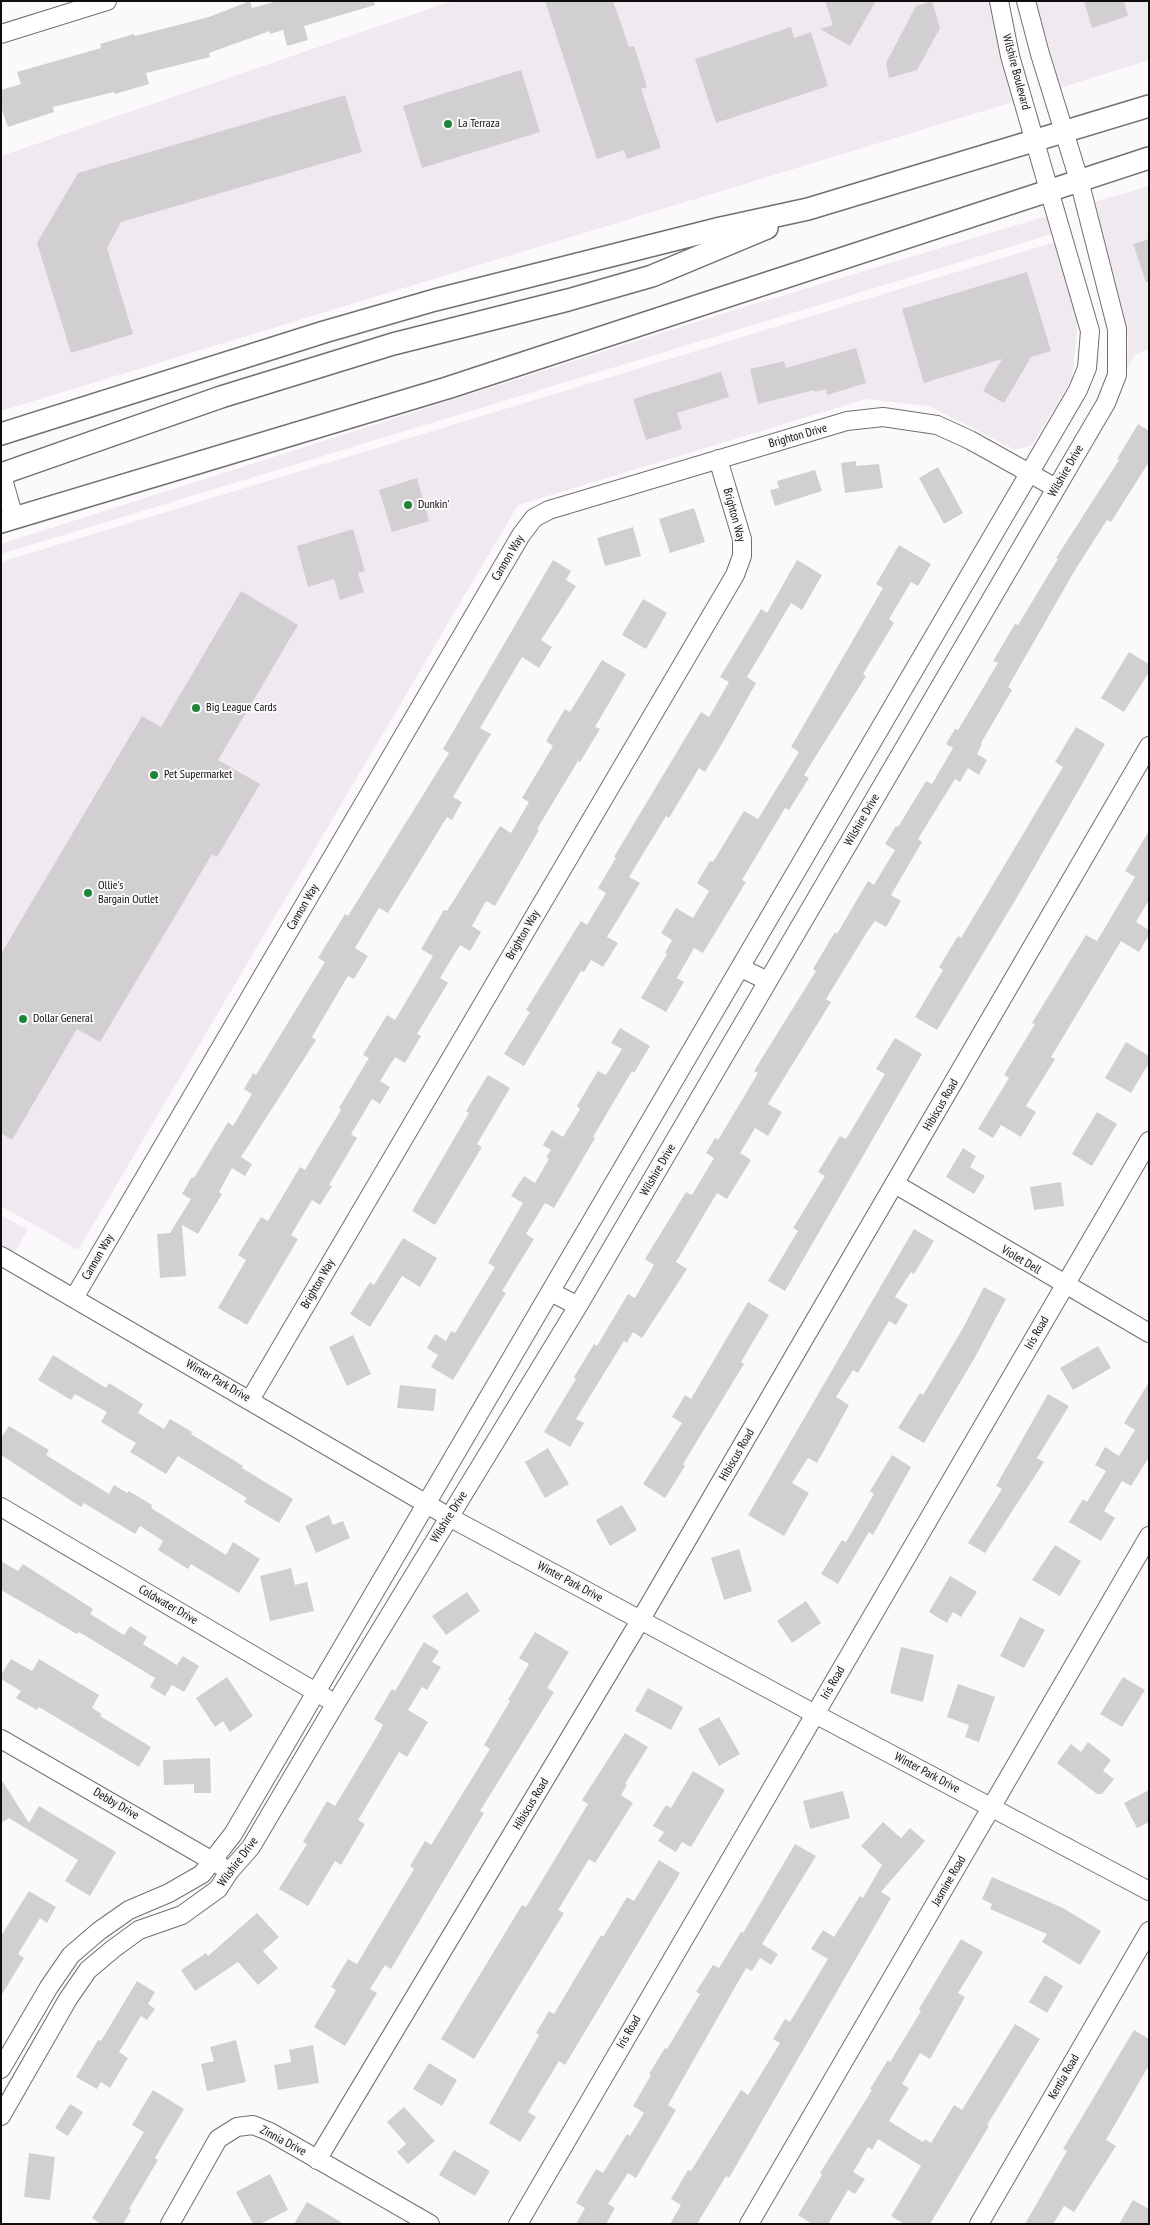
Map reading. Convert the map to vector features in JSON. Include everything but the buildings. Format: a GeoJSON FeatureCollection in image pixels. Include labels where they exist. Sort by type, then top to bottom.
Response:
{"type":"FeatureCollection","features":[{"type":"Feature","properties":{"kind":"main road"},"geometry":{"type":"LineString","coordinates":[[1,434],[315,334],[435,300],[721,228],[808,209],[1149,106]]}},
{"type":"Feature","properties":{"kind":"main road"},"geometry":{"type":"LineString","coordinates":[[8,520],[447,388],[1149,158]]}},
{"type":"Feature","properties":{"kind":"main road"},"geometry":{"type":"LineString","coordinates":[[1,474],[221,397],[383,347],[568,300],[652,276],[808,209]]}},
{"type":"Feature","properties":{"kind":"street"},"geometry":{"type":"LineString","coordinates":[[1,34],[107,1]]}},
{"type":"Feature","properties":{"kind":"street","name":"Wilshire Boulevard"},"geometry":{"type":"LineString","coordinates":[[998,1],[1010,56],[1036,141]]}},
{"type":"Feature","properties":{"kind":"street"},"geometry":{"type":"LineString","coordinates":[[1026,1],[1064,133]]}},
{"type":"Feature","properties":{"kind":"street","name":"Wilshire Drive"},"geometry":{"type":"LineString","coordinates":[[1,2116],[68,1999],[88,1970],[139,1930],[182,1915],[218,1889],[229,1872],[251,1847],[336,1703],[578,1306],[1106,403],[1117,375],[1117,329],[1079,180],[1064,133]]}},
{"type":"Feature","properties":{"kind":"street","name":"Wilshire Drive"},"geometry":{"type":"LineString","coordinates":[[1,2069],[49,1987],[71,1955],[99,1931],[129,1910],[169,1893],[202,1874],[233,1834],[552,1292],[1078,390],[1087,368],[1090,331],[1036,141]]}},
{"type":"Feature","properties":{"kind":"street"},"geometry":{"type":"LineString","coordinates":[[1090,331],[1117,329]]}},
{"type":"Feature","properties":{"kind":"street","name":"Brighton Drive"},"geometry":{"type":"LineString","coordinates":[[534,518],[549,510],[847,421],[883,416],[937,425],[970,440],[1056,488]]}},
{"type":"Feature","properties":{"kind":"street","name":"Brighton Way"},"geometry":{"type":"LineString","coordinates":[[250,1400],[735,575],[742,556],[742,538],[718,459]]}},
{"type":"Feature","properties":{"kind":"street"},"geometry":{"type":"LineString","coordinates":[[1,474],[8,520]]}},
{"type":"Feature","properties":{"kind":"street","name":"Cannon Way"},"geometry":{"type":"LineString","coordinates":[[74,1298],[521,535],[534,518]]}},
{"type":"Feature","properties":{"kind":"street","name":"Hibiscus Road"},"geometry":{"type":"LineString","coordinates":[[318,2160],[641,1619],[1149,746]]}},
{"type":"Feature","properties":{"kind":"street"},"geometry":{"type":"LineString","coordinates":[[741,968],[768,981]]}},
{"type":"Feature","properties":{"kind":"street","name":"Iris Road"},"geometry":{"type":"LineString","coordinates":[[518,2224],[1149,1141]]}},
{"type":"Feature","properties":{"kind":"street","name":"Violet Dell"},"geometry":{"type":"LineString","coordinates":[[895,1184],[1149,1333]]}},
{"type":"Feature","properties":{"kind":"street","name":"Winter Park Drive"},"geometry":{"type":"LineString","coordinates":[[1,1256],[428,1503],[449,1517],[815,1714],[1149,1890]]}},
{"type":"Feature","properties":{"kind":"street"},"geometry":{"type":"LineString","coordinates":[[552,1292],[578,1306]]}},
{"type":"Feature","properties":{"kind":"street","name":"Coldwater Drive"},"geometry":{"type":"LineString","coordinates":[[1,1507],[336,1703]]}},
{"type":"Feature","properties":{"kind":"street","name":"Jasmine Road"},"geometry":{"type":"LineString","coordinates":[[749,2224],[1149,1536]]}},
{"type":"Feature","properties":{"kind":"street","name":"Debby Drive"},"geometry":{"type":"LineString","coordinates":[[1,1739],[212,1859],[229,1872]]}},
{"type":"Feature","properties":{"kind":"street","name":"Kentia Road"},"geometry":{"type":"LineString","coordinates":[[979,2224],[1149,1930]]}},
{"type":"Feature","properties":{"kind":"street","name":"Zinnia Drive"},"geometry":{"type":"LineString","coordinates":[[170,2224],[218,2139],[238,2128],[252,2126],[270,2132],[430,2224]]}},
{"type":"Feature","properties":{"kind":"shaded area"},"geometry":{"type":"Polygon","coordinates":[[[452,1],[989,1],[1000,57],[1013,102],[1,411],[1,156],[452,1]]]}},
{"type":"Feature","properties":{"kind":"shaded area"},"geometry":{"type":"Polygon","coordinates":[[[1036,1],[1149,1],[1149,60],[1060,88],[1036,1]]]}},
{"type":"Feature","properties":{"kind":"shaded area"},"geometry":{"type":"Polygon","coordinates":[[[1149,186],[1149,349],[1136,354],[1127,369],[1128,338],[1125,320],[1094,202],[1149,186]]]}},
{"type":"Feature","properties":{"kind":"shaded area"},"geometry":{"type":"Polygon","coordinates":[[[1047,216],[1052,234],[1,554],[1,544],[718,315],[1047,216]]]}},
{"type":"Feature","properties":{"kind":"shaded area"},"geometry":{"type":"Polygon","coordinates":[[[1055,242],[1078,321],[1072,379],[1032,445],[1015,450],[929,406],[866,399],[518,505],[78,1250],[1,1206],[1,562],[1055,242]]]}},
{"type":"Feature","properties":{"kind":"shaded area"},"geometry":{"type":"Polygon","coordinates":[[[1,1215],[28,1230],[14,1253],[1,1245],[1,1215]]]}},
{"type":"Feature","properties":{"kind":"place","name":"La Terraza"},"geometry":{"type":"Point","coordinates":[448,124]}},
{"type":"Feature","properties":{"kind":"place","name":"Dunkin'"},"geometry":{"type":"Point","coordinates":[408,505]}},
{"type":"Feature","properties":{"kind":"place","name":"Big League Cards"},"geometry":{"type":"Point","coordinates":[196,708]}},
{"type":"Feature","properties":{"kind":"place","name":"Pet Supermarket"},"geometry":{"type":"Point","coordinates":[154,775]}},
{"type":"Feature","properties":{"kind":"place","name":"Ollie's Bargain Outlet"},"geometry":{"type":"Point","coordinates":[88,893]}},
{"type":"Feature","properties":{"kind":"place","name":"Dollar General"},"geometry":{"type":"Point","coordinates":[23,1019]}}]}
